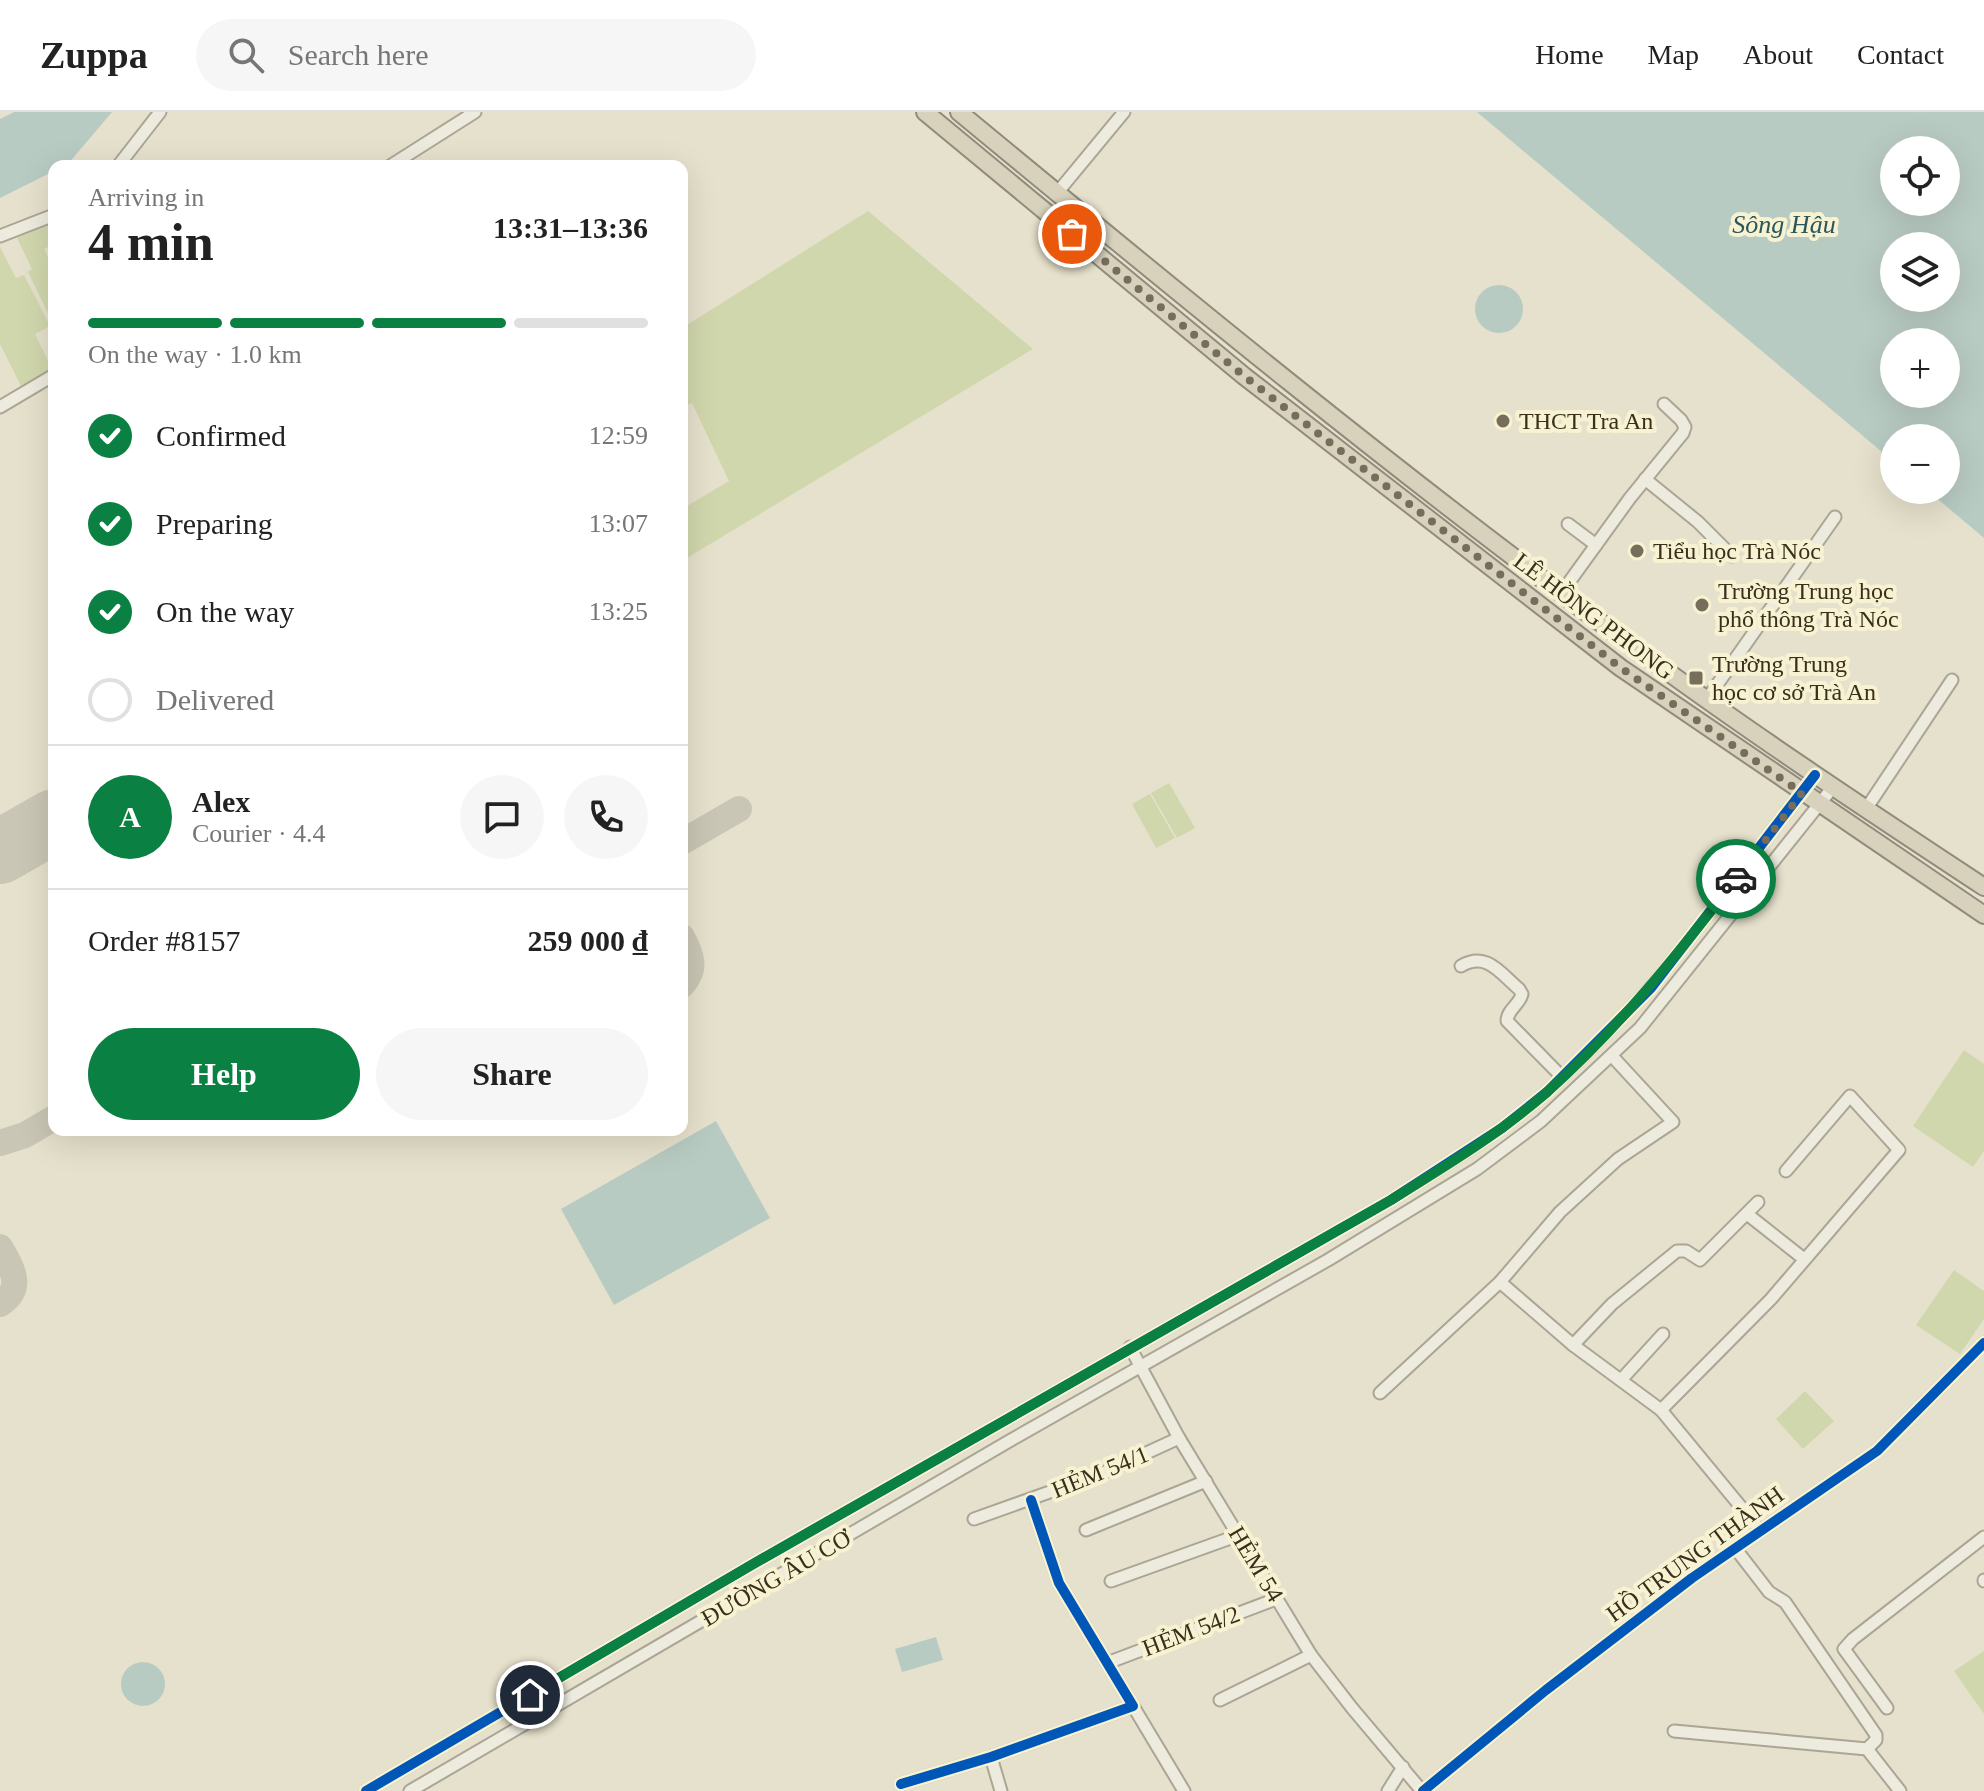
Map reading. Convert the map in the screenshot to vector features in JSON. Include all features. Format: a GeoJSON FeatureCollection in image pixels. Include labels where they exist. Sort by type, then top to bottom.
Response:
{"type":"FeatureCollection","features":[{"type":"Feature","properties":{"kind":"highway","name":"LÊ HỒNG PHONG"},"geometry":{"type":"LineString","coordinates":[[925,112],[1244,376],[1621,668],[1984,915]]}},
{"type":"Feature","properties":{"kind":"highway","name":"LÊ HỒNG PHONG"},"geometry":{"type":"LineString","coordinates":[[959,112],[1257,358],[1562,592],[1815,775],[1984,887]]}},
{"type":"Feature","properties":{"kind":"street"},"geometry":{"type":"LineString","coordinates":[[123,160],[160,112]]}},
{"type":"Feature","properties":{"kind":"street"},"geometry":{"type":"LineString","coordinates":[[399,160],[474,112]]}},
{"type":"Feature","properties":{"kind":"street"},"geometry":{"type":"LineString","coordinates":[[1057,193],[1124,112]]}},
{"type":"Feature","properties":{"kind":"street"},"geometry":{"type":"LineString","coordinates":[[0,236],[48,217]]}},
{"type":"Feature","properties":{"kind":"street"},"geometry":{"type":"LineString","coordinates":[[0,407],[48,379]]}},
{"type":"Feature","properties":{"kind":"street"},"geometry":{"type":"LineString","coordinates":[[1562,592],[1685,427],[1664,404]]}},
{"type":"Feature","properties":{"kind":"street"},"geometry":{"type":"LineString","coordinates":[[1645,479],[1698,522],[1732,556]]}},
{"type":"Feature","properties":{"kind":"street"},"geometry":{"type":"LineString","coordinates":[[1707,699],[1835,517]]}},
{"type":"Feature","properties":{"kind":"street"},"geometry":{"type":"LineString","coordinates":[[1568,524],[1596,545]]}},
{"type":"Feature","properties":{"kind":"street"},"geometry":{"type":"LineString","coordinates":[[1866,809],[1952,680]]}},
{"type":"Feature","properties":{"kind":"street","name":"ĐƯỜNG ÂU CƠ"},"geometry":{"type":"LineString","coordinates":[[366,1791],[748,1567],[1360,1218],[1463,1156],[1502,1128],[1562,1077],[1651,988],[1815,775]]}},
{"type":"Feature","properties":{"kind":"street","name":"ĐƯỜNG ÂU CƠ"},"geometry":{"type":"LineString","coordinates":[[410,1791],[1371,1235],[1508,1146],[1580,1087],[1663,1003],[1833,787]]}},
{"type":"Feature","properties":{"kind":"street"},"geometry":{"type":"LineString","coordinates":[[1461,966],[1472,960],[1484,960],[1519,989],[1521,998],[1507,1016],[1507,1021],[1562,1077]]}},
{"type":"Feature","properties":{"kind":"street"},"geometry":{"type":"LineString","coordinates":[[1380,1393],[1500,1282],[1572,1202],[1618,1159],[1673,1122],[1612,1056]]}},
{"type":"Feature","properties":{"kind":"street"},"geometry":{"type":"LineString","coordinates":[[1661,1410],[1771,1299],[1899,1150],[1850,1096],[1786,1171]]}},
{"type":"Feature","properties":{"kind":"street"},"geometry":{"type":"LineString","coordinates":[[1573,1345],[1612,1304],[1677,1251],[1686,1251],[1700,1260],[1758,1202]]}},
{"type":"Feature","properties":{"kind":"street"},"geometry":{"type":"LineString","coordinates":[[1747,1214],[1804,1259]]}},
{"type":"Feature","properties":{"kind":"street"},"geometry":{"type":"LineString","coordinates":[[1360,1218],[1371,1235]]}},
{"type":"Feature","properties":{"kind":"street"},"geometry":{"type":"LineString","coordinates":[[1500,1282],[1573,1345],[1661,1410],[1760,1530]]}},
{"type":"Feature","properties":{"kind":"street"},"geometry":{"type":"LineString","coordinates":[[1621,1380],[1663,1334]]}},
{"type":"Feature","properties":{"kind":"street","name":"HỒ TRUNG THÀNH"},"geometry":{"type":"LineString","coordinates":[[1423,1791],[1546,1690],[1735,1548],[1877,1451],[1984,1343]]}},
{"type":"Feature","properties":{"kind":"street","name":"HẺM 54"},"geometry":{"type":"LineString","coordinates":[[1130,1347],[1179,1438],[1311,1655],[1423,1791]]}},
{"type":"Feature","properties":{"kind":"street","name":"HẺM 54/1"},"geometry":{"type":"LineString","coordinates":[[974,1519],[1103,1473],[1179,1438]]}},
{"type":"Feature","properties":{"kind":"street"},"geometry":{"type":"LineString","coordinates":[[1086,1530],[1206,1481]]}},
{"type":"Feature","properties":{"kind":"street"},"geometry":{"type":"LineString","coordinates":[[1031,1500],[1059,1583],[1184,1791]]}},
{"type":"Feature","properties":{"kind":"street"},"geometry":{"type":"LineString","coordinates":[[1111,1581],[1239,1535]]}},
{"type":"Feature","properties":{"kind":"street"},"geometry":{"type":"LineString","coordinates":[[1887,1708],[1844,1649],[1984,1537]]}},
{"type":"Feature","properties":{"kind":"street"},"geometry":{"type":"LineString","coordinates":[[1735,1548],[1769,1592],[1785,1602],[1876,1735],[1876,1740],[1867,1749]]}},
{"type":"Feature","properties":{"kind":"street","name":"HẺM 54/2"},"geometry":{"type":"LineString","coordinates":[[1107,1663],[1276,1599]]}},
{"type":"Feature","properties":{"kind":"street"},"geometry":{"type":"LineString","coordinates":[[1220,1700],[1311,1655]]}},
{"type":"Feature","properties":{"kind":"street"},"geometry":{"type":"LineString","coordinates":[[901,1784],[991,1757],[1133,1706]]}},
{"type":"Feature","properties":{"kind":"street"},"geometry":{"type":"LineString","coordinates":[[1674,1731],[1867,1749],[1900,1791]]}},
{"type":"Feature","properties":{"kind":"street"},"geometry":{"type":"LineString","coordinates":[[991,1757],[1001,1791]]}},
{"type":"Feature","properties":{"kind":"street"},"geometry":{"type":"LineString","coordinates":[[1388,1791],[1403,1767]]}},
{"type":"Feature","properties":{"kind":"green space"},"geometry":{"type":"Polygon","coordinates":[[[868,211],[1033,349],[688,557],[688,505],[729,481],[692,403],[688,405],[688,324],[868,211]]]}},
{"type":"Feature","properties":{"kind":"green space"},"geometry":{"type":"Polygon","coordinates":[[[48,224],[48,247],[44,249],[48,258],[48,313],[28,272],[32,269],[17,238],[48,224]]]}},
{"type":"Feature","properties":{"kind":"green space"},"geometry":{"type":"Polygon","coordinates":[[[0,247],[16,278],[24,275],[48,322],[48,327],[35,334],[48,361],[48,373],[21,386],[0,344],[0,247]]]}},
{"type":"Feature","properties":{"kind":"green space"},"geometry":{"type":"Polygon","coordinates":[[[1169,783],[1195,828],[1177,838],[1151,793],[1169,783]]]}},
{"type":"Feature","properties":{"kind":"green space"},"geometry":{"type":"Polygon","coordinates":[[[1150,794],[1175,838],[1156,848],[1132,804],[1150,794]]]}},
{"type":"Feature","properties":{"kind":"green space"},"geometry":{"type":"Polygon","coordinates":[[[1964,1050],[1984,1064],[1984,1151],[1973,1167],[1913,1126],[1964,1050]]]}},
{"type":"Feature","properties":{"kind":"green space"},"geometry":{"type":"Polygon","coordinates":[[[1954,1270],[1984,1291],[1984,1319],[1960,1354],[1916,1325],[1954,1270]]]}},
{"type":"Feature","properties":{"kind":"green space"},"geometry":{"type":"Polygon","coordinates":[[[1805,1391],[1834,1421],[1803,1449],[1776,1419],[1805,1391]]]}},
{"type":"Feature","properties":{"kind":"green space"},"geometry":{"type":"Polygon","coordinates":[[[1984,1651],[1984,1714],[1954,1671],[1984,1651]]]}},
{"type":"Feature","properties":{"kind":"water"},"geometry":{"type":"Polygon","coordinates":[[[14,112],[112,112],[71,160],[48,160],[48,174],[0,198],[0,119],[14,112]]]}},
{"type":"Feature","properties":{"kind":"water","name":"Sông Hậu"},"geometry":{"type":"Polygon","coordinates":[[[1477,112],[1984,112],[1984,538],[1944,504],[1960,504],[1960,424],[1880,424],[1880,450],[1477,112]]]}},
{"type":"Feature","properties":{"kind":"water"},"geometry":{"type":"Polygon","coordinates":[[[1499,285],[1516,292],[1523,309],[1516,326],[1499,333],[1482,326],[1475,309],[1482,292],[1499,285]]]}},
{"type":"Feature","properties":{"kind":"water"},"geometry":{"type":"Polygon","coordinates":[[[716,1121],[770,1218],[614,1305],[561,1209],[716,1121]]]}},
{"type":"Feature","properties":{"kind":"water"},"geometry":{"type":"Polygon","coordinates":[[[936,1637],[943,1660],[902,1672],[895,1649],[936,1637]]]}},
{"type":"Feature","properties":{"kind":"water"},"geometry":{"type":"Polygon","coordinates":[[[143,1662],[158,1669],[165,1684],[158,1699],[143,1706],[128,1699],[121,1684],[128,1669],[143,1662]]]}},
{"type":"Feature","properties":{"kind":"taxiway"},"geometry":{"type":"LineString","coordinates":[[688,839],[739,809]]}},
{"type":"Feature","properties":{"kind":"taxiway"},"geometry":{"type":"LineString","coordinates":[[688,950],[691,962],[688,977]]}},
{"type":"Feature","properties":{"kind":"taxiway"},"geometry":{"type":"LineString","coordinates":[[0,1143],[25,1135],[48,1122]]}},
{"type":"Feature","properties":{"kind":"taxiway"},"geometry":{"type":"LineString","coordinates":[[0,1247],[14,1277],[12,1291],[0,1304]]}},
{"type":"Feature","properties":{"kind":"runway"},"geometry":{"type":"LineString","coordinates":[[0,852],[48,824]]}},
{"type":"Feature","properties":{"kind":"cycle path"},"geometry":{"type":"LineString","coordinates":[[366,1791],[748,1567],[1391,1200],[1502,1128],[1547,1092],[1651,988],[1815,775]]}},
{"type":"Feature","properties":{"kind":"cycle path"},"geometry":{"type":"LineString","coordinates":[[1423,1791],[1546,1690],[1692,1578],[1877,1451],[1984,1343]]}},
{"type":"Feature","properties":{"kind":"cycle path"},"geometry":{"type":"LineString","coordinates":[[901,1784],[991,1757],[1133,1706],[1059,1583],[1031,1500]]}},
{"type":"Feature","properties":{"kind":"way so far"},"geometry":{"type":"LineString","coordinates":[[1072,234],[1244,376],[1621,668],[1802,793],[1736,879]]}},
{"type":"Feature","properties":{"kind":"place","name":"THCT Tra An"},"geometry":{"type":"Point","coordinates":[1503,421]}},
{"type":"Feature","properties":{"kind":"place","name":"Tiểu học Trà Nóc"},"geometry":{"type":"Point","coordinates":[1637,551]}},
{"type":"Feature","properties":{"kind":"place","name":"Trường Trung học phổ thông Trà Nóc"},"geometry":{"type":"Point","coordinates":[1702,605]}},
{"type":"Feature","properties":{"kind":"place","name":"Trường Trung học cơ sở Trà An"},"geometry":{"type":"Point","coordinates":[1696,678]}},
{"type":"Feature","properties":{"kind":"route"},"geometry":{"type":"LineString","coordinates":[[530,1695],[1463,1156],[1547,1092],[1620,1020],[1651,988],[1736,879]]}}]}
